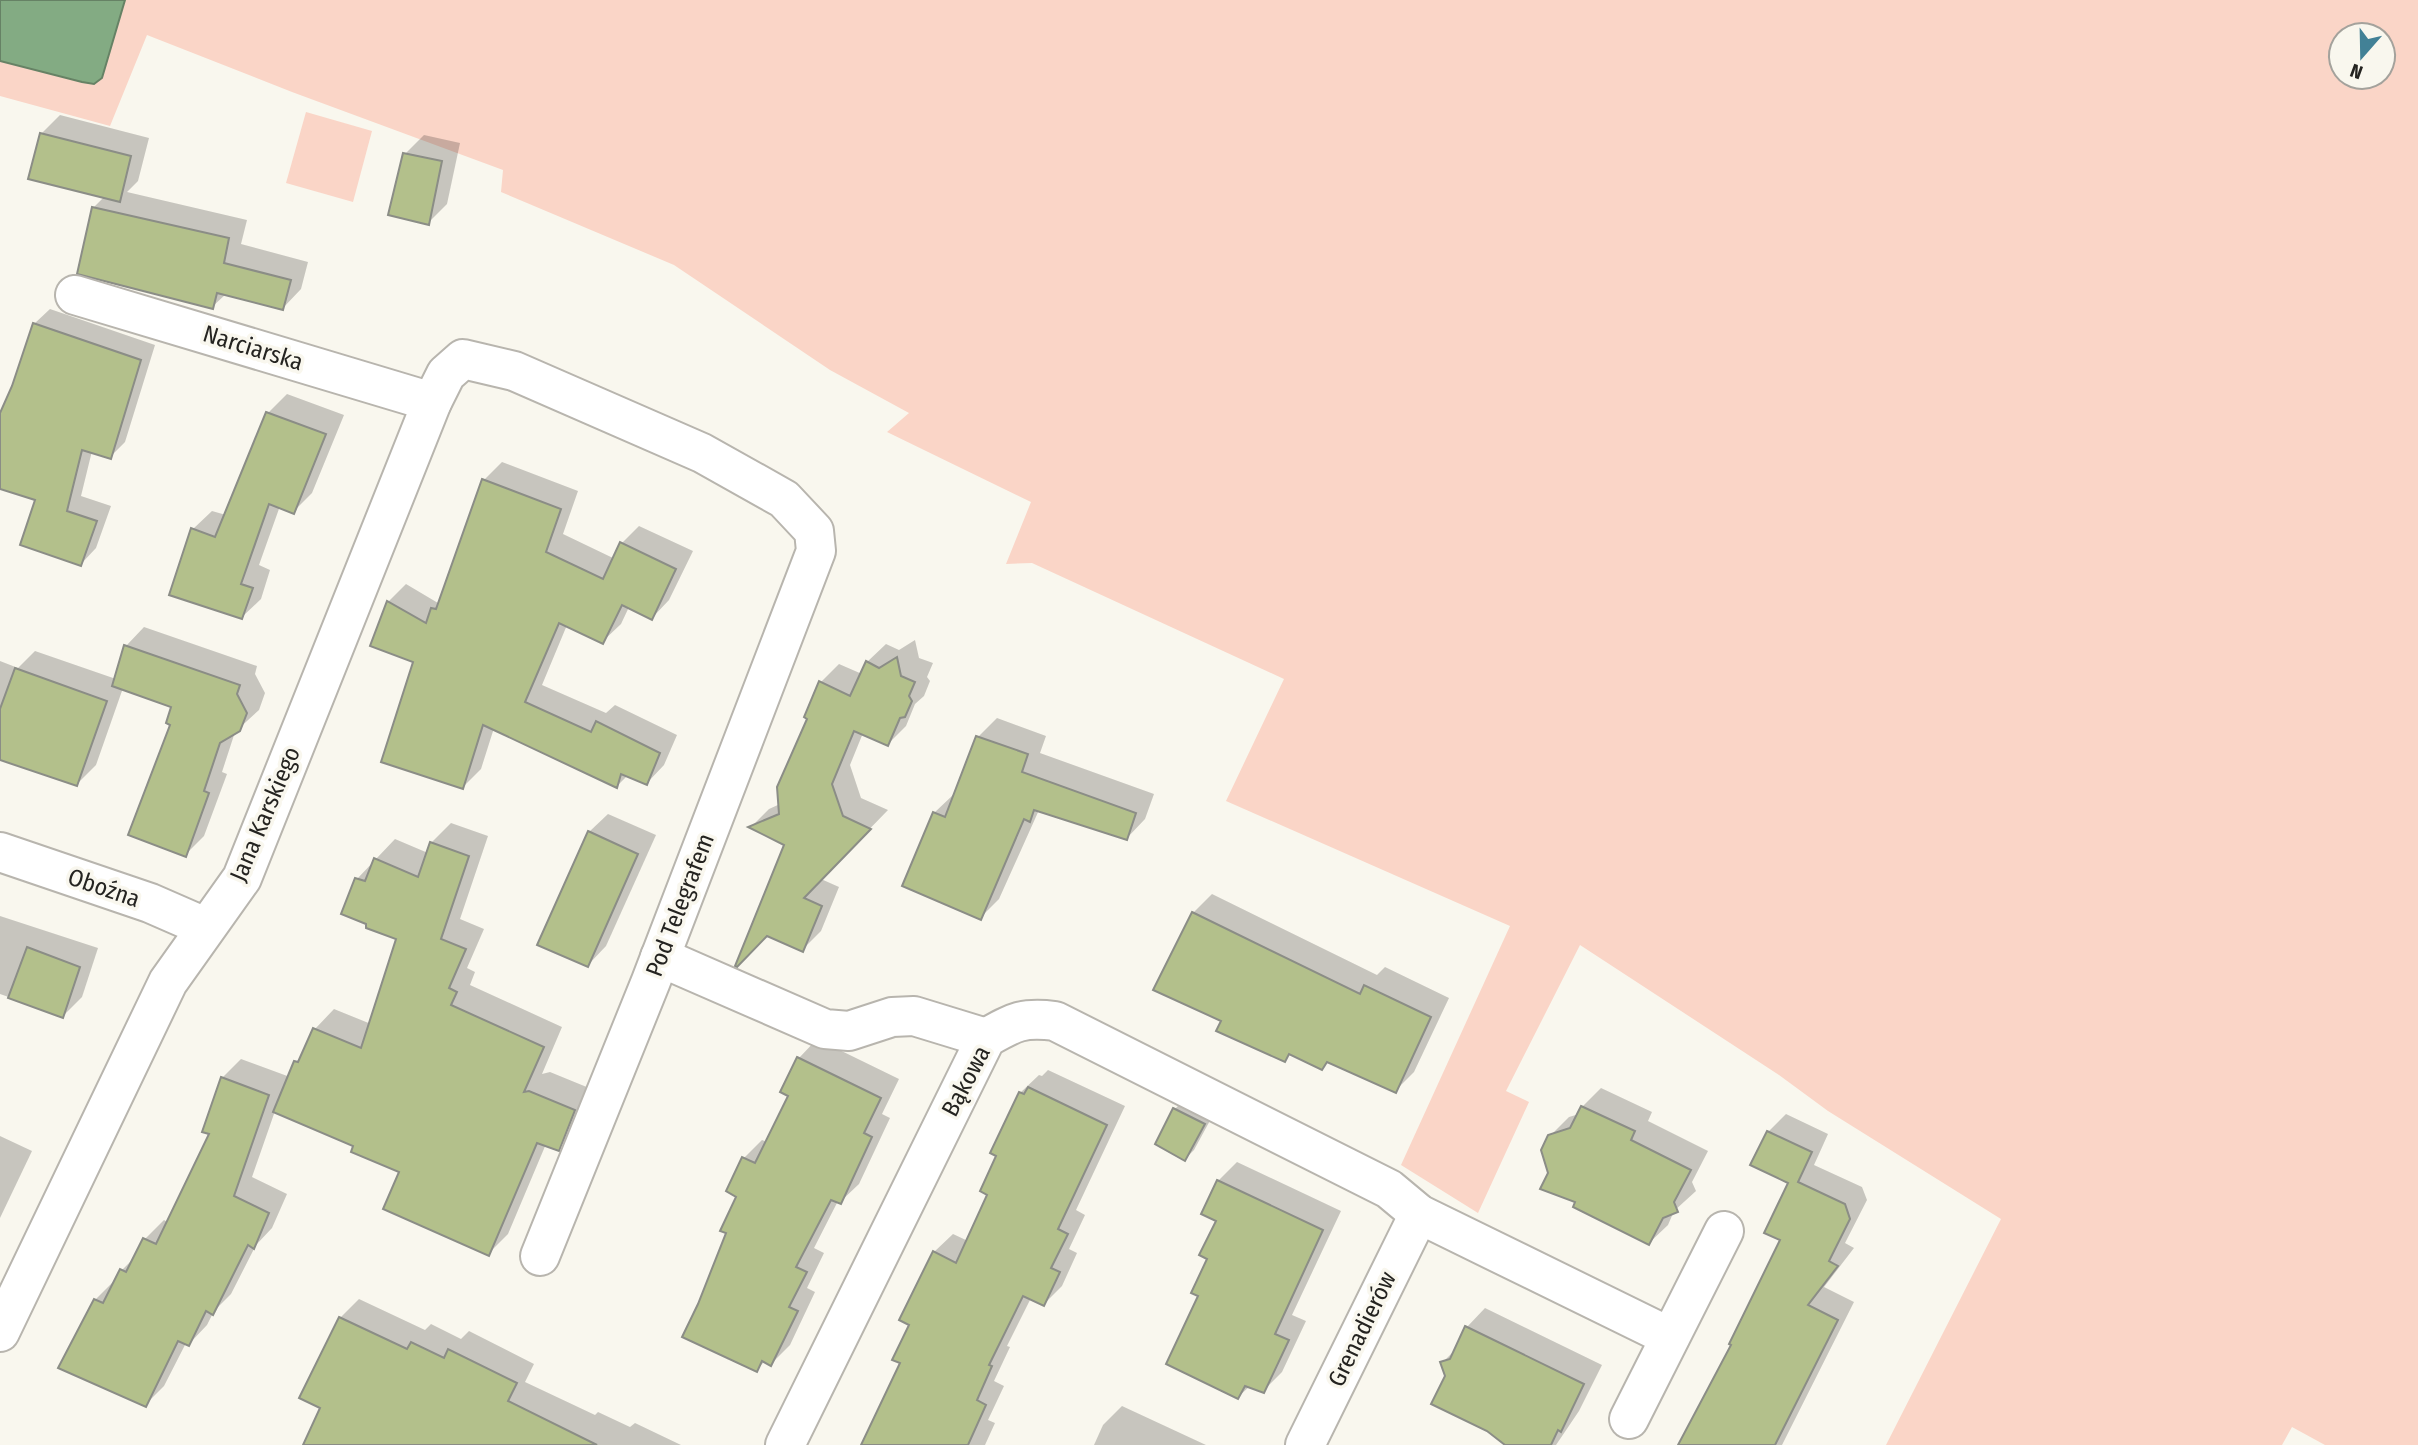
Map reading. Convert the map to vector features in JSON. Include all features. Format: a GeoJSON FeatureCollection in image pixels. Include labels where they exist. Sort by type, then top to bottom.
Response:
{"type":"FeatureCollection","features":[{"type":"Feature","properties":{"kind":"street","name":"Narciarska"},"geometry":{"type":"LineString","coordinates":[[75,295],[432,402]]}},
{"type":"Feature","properties":{"kind":"street","name":"Jana Karskiego"},"geometry":{"type":"LineString","coordinates":[[0,1332],[168,982],[242,878],[432,402],[446,374],[463,359],[514,371],[702,453],[784,499],[814,531],[816,551]]}},
{"type":"Feature","properties":{"kind":"street","name":"Pod Telegrafem"},"geometry":{"type":"LineString","coordinates":[[540,1256],[660,957],[816,551]]}},
{"type":"Feature","properties":{"kind":"street","name":"Oboźna"},"geometry":{"type":"LineString","coordinates":[[0,852],[149,903],[205,927]]}},
{"type":"Feature","properties":{"kind":"street"},"geometry":{"type":"LineString","coordinates":[[660,957],[825,1029],[849,1031],[892,1017],[914,1016],[986,1038]]}},
{"type":"Feature","properties":{"kind":"street","name":"Bąkowa"},"geometry":{"type":"LineString","coordinates":[[785,1445],[986,1038],[1013,1022],[1033,1018],[1055,1021],[1389,1189],[1419,1213],[1670,1338]]}},
{"type":"Feature","properties":{"kind":"street","name":"Grenadierów"},"geometry":{"type":"LineString","coordinates":[[1305,1445],[1419,1213]]}},
{"type":"Feature","properties":{"kind":"street"},"geometry":{"type":"LineString","coordinates":[[1629,1419],[1724,1231]]}},
{"type":"Feature","properties":{"kind":"shaded area"},"geometry":{"type":"Polygon","coordinates":[[[0,0],[2418,0],[2418,1445],[2325,1445],[2292,1427],[2282,1445],[1886,1445],[2001,1219],[1828,1111],[1779,1075],[1580,945],[1506,1091],[1529,1102],[1478,1213],[1401,1165],[1510,926],[1226,801],[1284,679],[1032,563],[1006,564],[1031,502],[887,432],[909,413],[830,370],[674,265],[501,192],[503,170],[147,35],[110,126],[0,96],[0,0]]]}},
{"type":"Feature","properties":{"kind":"shaded area"},"geometry":{"type":"Polygon","coordinates":[[[0,0],[125,0],[102,78],[94,84],[82,82],[0,61],[0,0]]]}},
{"type":"Feature","properties":{"kind":"shaded area"},"geometry":{"type":"Polygon","coordinates":[[[306,112],[372,131],[353,202],[286,183],[306,112]]]}},
{"type":"Feature","properties":{"kind":"building"},"geometry":{"type":"Polygon","coordinates":[[[40,133],[131,156],[120,202],[28,179],[40,133]]]}},
{"type":"Feature","properties":{"kind":"building"},"geometry":{"type":"Polygon","coordinates":[[[403,153],[442,161],[429,225],[388,215],[403,153]]]}},
{"type":"Feature","properties":{"kind":"building"},"geometry":{"type":"Polygon","coordinates":[[[92,207],[229,238],[224,263],[291,280],[283,310],[217,293],[213,309],[77,274],[92,207]]]}},
{"type":"Feature","properties":{"kind":"building"},"geometry":{"type":"Polygon","coordinates":[[[33,323],[141,360],[111,459],[82,450],[67,511],[97,521],[81,566],[20,545],[35,500],[0,489],[0,413],[33,323]]]}},
{"type":"Feature","properties":{"kind":"building"},"geometry":{"type":"Polygon","coordinates":[[[266,412],[326,434],[294,514],[269,504],[241,584],[253,588],[242,619],[169,595],[191,528],[215,537],[266,412]]]}},
{"type":"Feature","properties":{"kind":"building"},"geometry":{"type":"Polygon","coordinates":[[[482,479],[561,509],[546,552],[603,579],[620,542],[676,569],[652,620],[622,605],[603,644],[559,623],[525,702],[591,732],[596,721],[660,753],[647,785],[621,774],[617,788],[483,725],[463,789],[381,762],[413,662],[370,646],[387,601],[426,623],[431,608],[436,609],[482,479]]]}},
{"type":"Feature","properties":{"kind":"building"},"geometry":{"type":"Polygon","coordinates":[[[124,645],[240,685],[237,694],[247,713],[240,731],[220,743],[204,791],[209,793],[186,857],[128,835],[170,725],[166,723],[171,707],[112,686],[124,645]]]}},
{"type":"Feature","properties":{"kind":"building"},"geometry":{"type":"Polygon","coordinates":[[[897,657],[901,676],[915,682],[909,696],[912,701],[905,717],[900,718],[888,746],[854,731],[832,784],[843,816],[871,829],[804,898],[822,906],[803,952],[767,936],[735,966],[784,845],[748,827],[779,814],[777,787],[807,719],[804,717],[819,681],[850,696],[866,661],[879,668],[897,657]]]}},
{"type":"Feature","properties":{"kind":"building"},"geometry":{"type":"Polygon","coordinates":[[[15,668],[107,701],[77,786],[0,760],[0,709],[15,668]]]}},
{"type":"Feature","properties":{"kind":"building"},"geometry":{"type":"Polygon","coordinates":[[[976,736],[1028,754],[1022,772],[1136,813],[1127,840],[1034,810],[1030,822],[1024,819],[981,920],[902,886],[933,812],[945,817],[976,736]]]}},
{"type":"Feature","properties":{"kind":"building"},"geometry":{"type":"Polygon","coordinates":[[[588,831],[638,854],[588,967],[537,945],[588,831]]]}},
{"type":"Feature","properties":{"kind":"building"},"geometry":{"type":"Polygon","coordinates":[[[430,842],[469,856],[441,939],[466,949],[449,988],[457,992],[451,1005],[544,1047],[524,1092],[529,1091],[575,1110],[559,1151],[537,1143],[489,1256],[383,1209],[399,1172],[351,1152],[353,1146],[273,1112],[294,1061],[298,1062],[313,1028],[361,1048],[396,939],[366,928],[366,924],[341,914],[355,878],[365,881],[374,858],[418,877],[430,842]]]}},
{"type":"Feature","properties":{"kind":"building"},"geometry":{"type":"Polygon","coordinates":[[[1192,912],[1360,994],[1364,985],[1431,1017],[1396,1093],[1327,1062],[1322,1070],[1289,1054],[1285,1062],[1216,1031],[1221,1021],[1153,990],[1192,912]]]}},
{"type":"Feature","properties":{"kind":"building"},"geometry":{"type":"Polygon","coordinates":[[[27,947],[80,967],[63,1018],[8,998],[27,947]]]}},
{"type":"Feature","properties":{"kind":"building"},"geometry":{"type":"Polygon","coordinates":[[[797,1057],[881,1098],[864,1133],[872,1137],[841,1204],[831,1200],[796,1267],[807,1272],[789,1307],[798,1311],[771,1366],[762,1361],[757,1372],[682,1337],[726,1233],[720,1231],[736,1197],[726,1191],[742,1157],[755,1163],[788,1096],[780,1092],[797,1057]]]}},
{"type":"Feature","properties":{"kind":"building"},"geometry":{"type":"Polygon","coordinates":[[[221,1077],[269,1095],[234,1196],[269,1213],[254,1249],[248,1245],[213,1315],[206,1311],[189,1346],[178,1341],[146,1407],[58,1368],[94,1299],[103,1303],[120,1269],[126,1272],[143,1238],[156,1244],[209,1134],[202,1132],[221,1077]]]}},
{"type":"Feature","properties":{"kind":"building"},"geometry":{"type":"Polygon","coordinates":[[[1028,1087],[1107,1125],[1058,1229],[1068,1234],[1051,1268],[1060,1272],[1044,1306],[1023,1296],[989,1365],[992,1366],[977,1400],[986,1405],[968,1445],[861,1445],[900,1363],[892,1360],[909,1325],[899,1320],[933,1251],[956,1263],[987,1195],[980,1191],[996,1156],[990,1153],[1019,1092],[1024,1094],[1028,1087]]]}},
{"type":"Feature","properties":{"kind":"building"},"geometry":{"type":"Polygon","coordinates":[[[1581,1106],[1635,1131],[1631,1140],[1691,1170],[1674,1202],[1678,1212],[1663,1218],[1649,1245],[1573,1207],[1575,1202],[1540,1189],[1548,1173],[1541,1150],[1548,1135],[1570,1128],[1581,1106]]]}},
{"type":"Feature","properties":{"kind":"building"},"geometry":{"type":"Polygon","coordinates":[[[1173,1108],[1205,1124],[1185,1161],[1155,1144],[1173,1108]]]}},
{"type":"Feature","properties":{"kind":"building"},"geometry":{"type":"Polygon","coordinates":[[[1767,1131],[1812,1152],[1798,1182],[1845,1204],[1850,1219],[1829,1261],[1838,1266],[1808,1305],[1838,1320],[1775,1445],[1678,1445],[1731,1345],[1729,1344],[1780,1240],[1764,1233],[1788,1183],[1750,1165],[1767,1131]]]}},
{"type":"Feature","properties":{"kind":"building"},"geometry":{"type":"Polygon","coordinates":[[[1217,1180],[1323,1230],[1275,1334],[1289,1340],[1264,1393],[1245,1386],[1238,1399],[1166,1364],[1198,1296],[1191,1293],[1207,1259],[1199,1255],[1216,1221],[1201,1214],[1217,1180]]]}},
{"type":"Feature","properties":{"kind":"building"},"geometry":{"type":"Polygon","coordinates":[[[339,1317],[407,1349],[411,1342],[444,1358],[448,1349],[517,1383],[508,1401],[597,1445],[303,1445],[320,1408],[299,1398],[339,1317]]]}},
{"type":"Feature","properties":{"kind":"building"},"geometry":{"type":"Polygon","coordinates":[[[1465,1326],[1584,1384],[1561,1432],[1558,1430],[1551,1445],[1505,1445],[1487,1431],[1431,1404],[1445,1376],[1440,1362],[1450,1359],[1465,1326]]]}}]}
